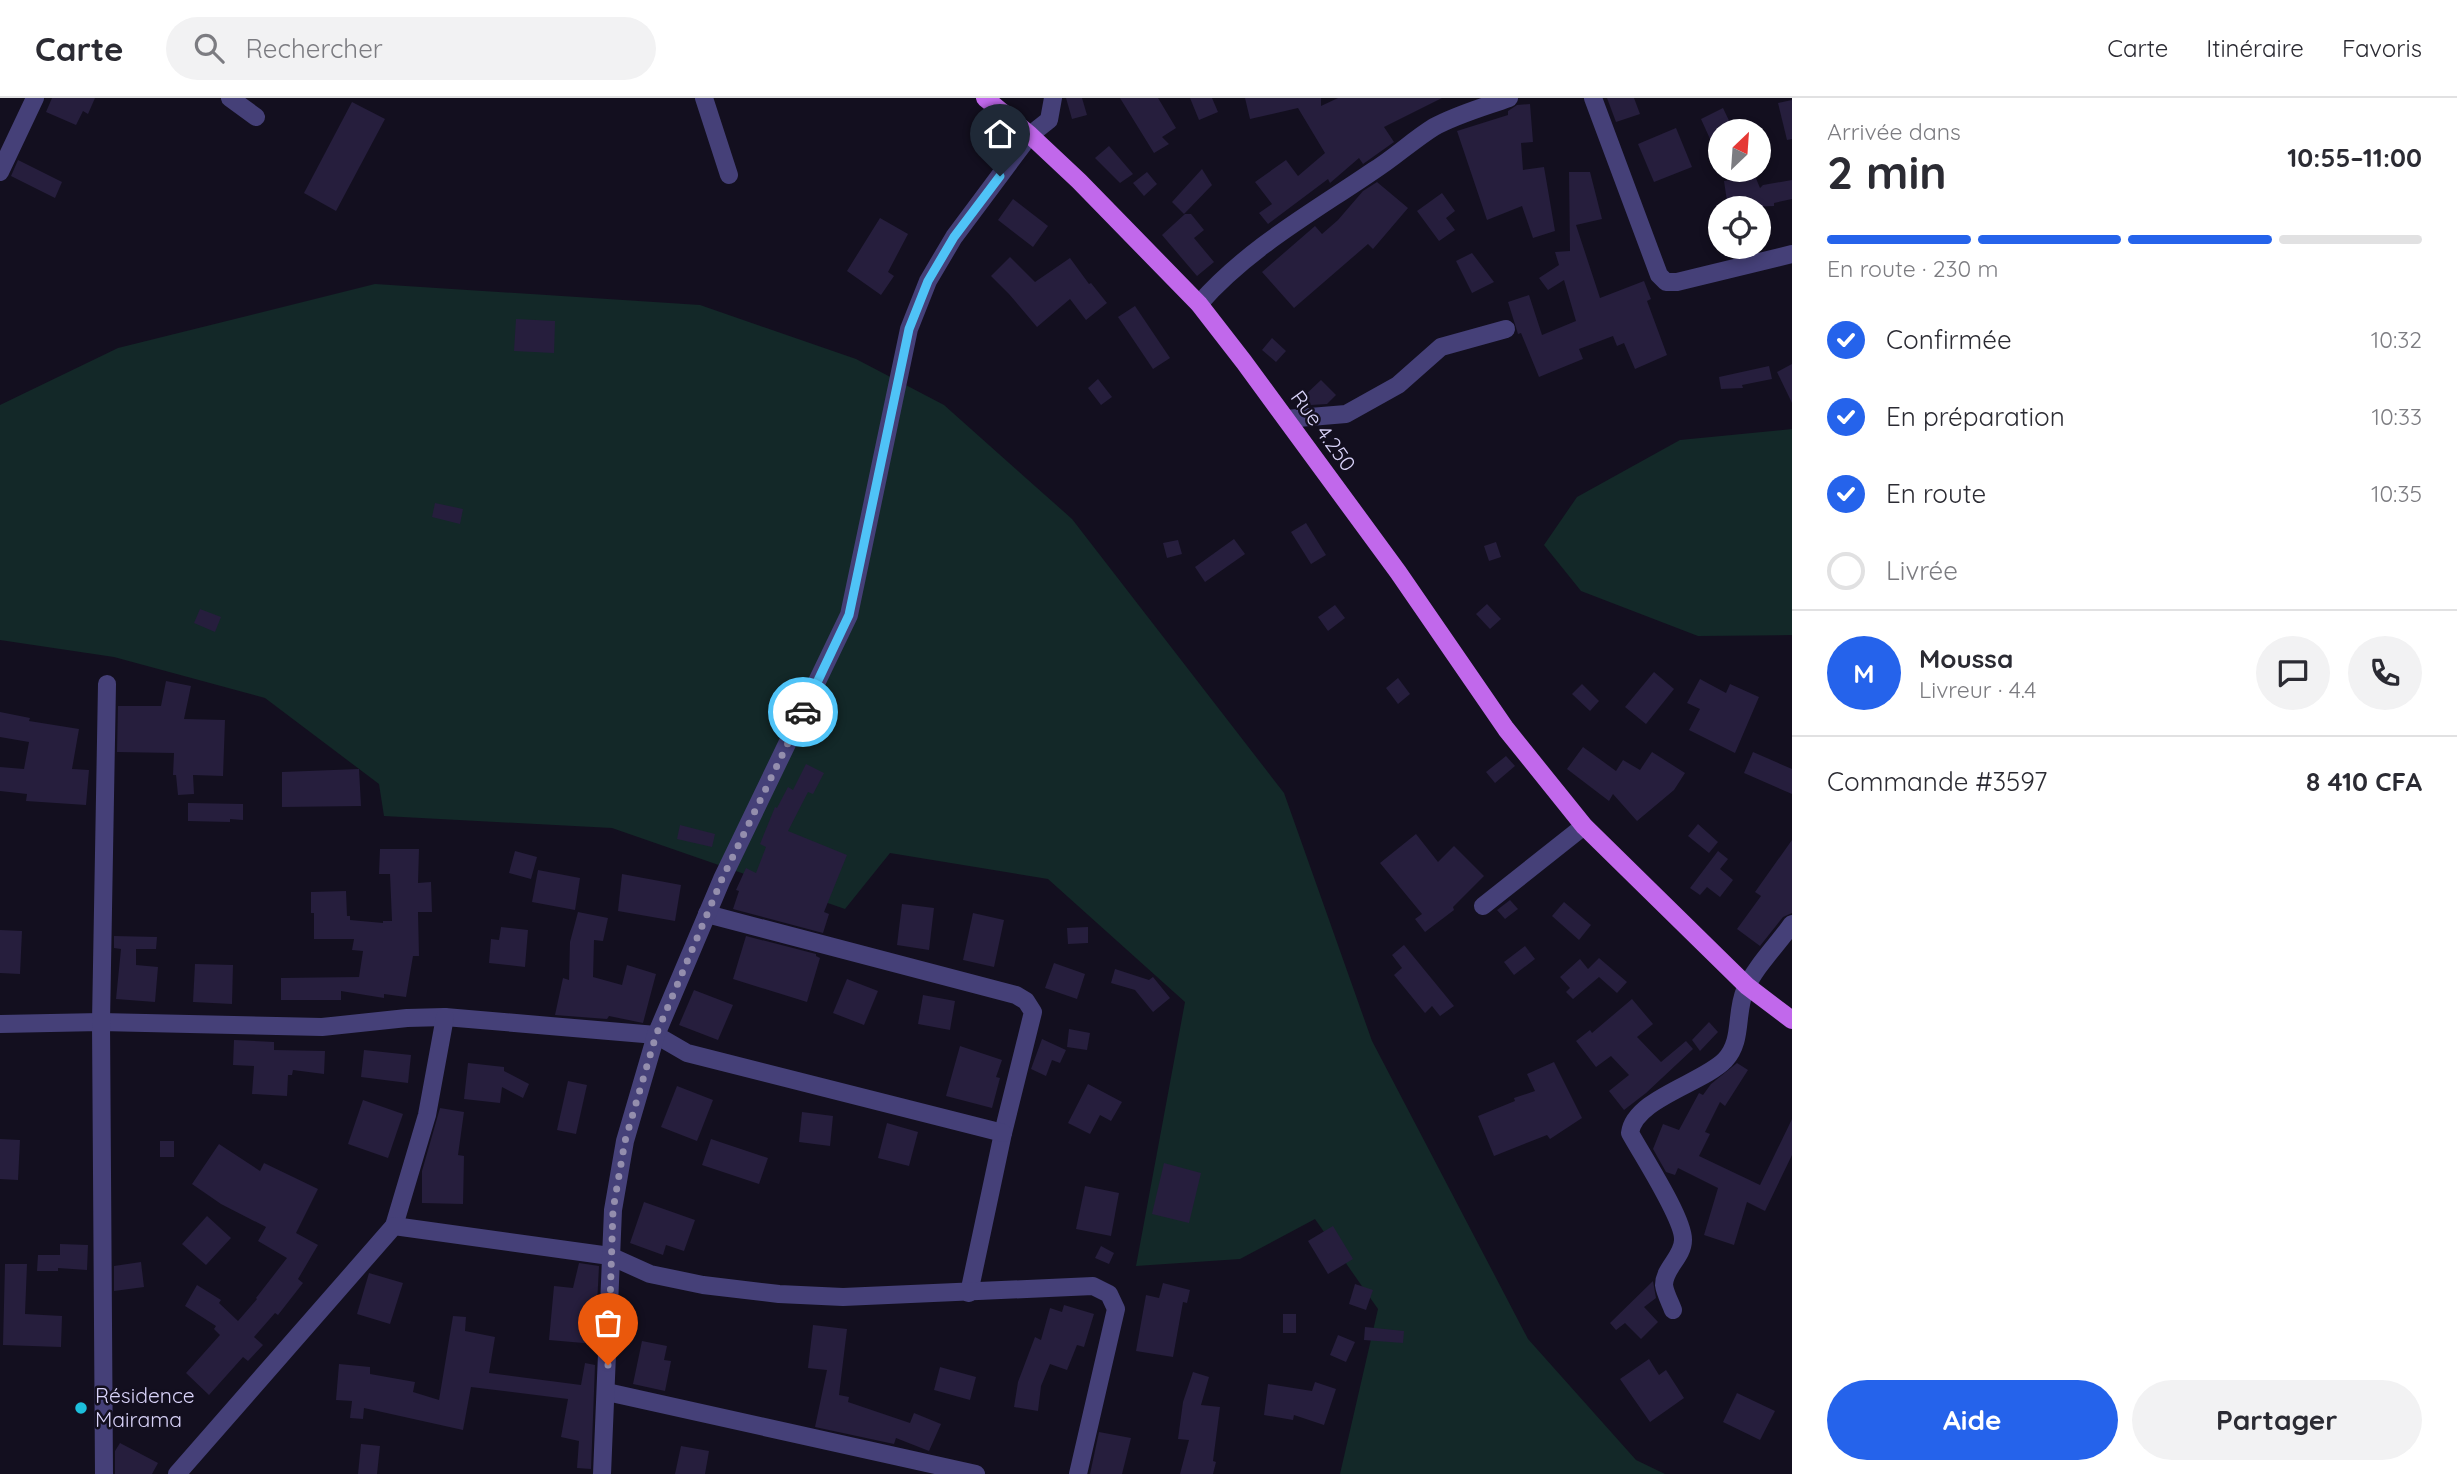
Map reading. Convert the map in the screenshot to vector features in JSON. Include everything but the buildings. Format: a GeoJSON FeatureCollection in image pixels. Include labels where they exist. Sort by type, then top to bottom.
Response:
{"type":"FeatureCollection","features":[{"type":"Feature","properties":{"kind":"main road","name":"Rue 4.250"},"geometry":{"type":"LineString","coordinates":[[985,98],[1079,181],[1199,304],[1398,572],[1506,729],[1584,826],[1747,986],[1792,1020]]}},
{"type":"Feature","properties":{"kind":"street"},"geometry":{"type":"LineString","coordinates":[[0,172],[35,98]]}},
{"type":"Feature","properties":{"kind":"street"},"geometry":{"type":"LineString","coordinates":[[230,98],[256,117]]}},
{"type":"Feature","properties":{"kind":"street"},"geometry":{"type":"LineString","coordinates":[[704,98],[729,175]]}},
{"type":"Feature","properties":{"kind":"street"},"geometry":{"type":"LineString","coordinates":[[602,1474],[613,1210],[625,1141],[656,1035],[707,914],[849,615],[909,329],[928,281],[954,237],[1030,135],[1049,120],[1053,98]]}},
{"type":"Feature","properties":{"kind":"street"},"geometry":{"type":"LineString","coordinates":[[1199,304],[1222,278],[1263,245],[1433,128],[1455,117],[1509,98]]}},
{"type":"Feature","properties":{"kind":"street"},"geometry":{"type":"LineString","coordinates":[[1593,98],[1659,275],[1666,282],[1677,282],[1792,254]]}},
{"type":"Feature","properties":{"kind":"street"},"geometry":{"type":"LineString","coordinates":[[1286,419],[1346,414],[1398,385],[1441,347],[1506,329]]}},
{"type":"Feature","properties":{"kind":"street"},"geometry":{"type":"LineString","coordinates":[[104,1474],[101,1022],[107,684]]}},
{"type":"Feature","properties":{"kind":"street"},"geometry":{"type":"LineString","coordinates":[[1483,906],[1584,826]]}},
{"type":"Feature","properties":{"kind":"street"},"geometry":{"type":"LineString","coordinates":[[707,914],[908,965],[1016,995],[1026,1001],[1033,1012],[1003,1133],[969,1293]]}},
{"type":"Feature","properties":{"kind":"street"},"geometry":{"type":"LineString","coordinates":[[1674,1310],[1664,1286],[1665,1278],[1681,1251],[1683,1239],[1678,1221],[1630,1133],[1631,1125],[1636,1116],[1684,1084],[1723,1063],[1738,1037],[1739,1006],[1747,986],[1792,924]]}},
{"type":"Feature","properties":{"kind":"street"},"geometry":{"type":"LineString","coordinates":[[0,1024],[101,1022],[321,1027],[444,1017],[656,1035],[687,1053],[1003,1133]]}},
{"type":"Feature","properties":{"kind":"street"},"geometry":{"type":"LineString","coordinates":[[177,1474],[394,1226],[428,1115],[444,1017]]}},
{"type":"Feature","properties":{"kind":"street"},"geometry":{"type":"LineString","coordinates":[[394,1226],[610,1256],[650,1274],[703,1285],[779,1294],[843,1297],[1093,1286],[1109,1294],[1116,1310],[1079,1474]]}},
{"type":"Feature","properties":{"kind":"street"},"geometry":{"type":"LineString","coordinates":[[607,1392],[976,1474]]}},
{"type":"Feature","properties":{"kind":"green space"},"geometry":{"type":"Polygon","coordinates":[[[375,284],[700,305],[856,359],[944,405],[1072,519],[1284,793],[1372,1041],[1528,1339],[1636,1460],[1665,1474],[1340,1474],[1378,1309],[1315,1219],[1240,1259],[1136,1266],[1185,1002],[1048,879],[890,853],[845,909],[612,828],[384,816],[379,784],[265,698],[114,657],[0,640],[0,405],[118,348],[375,284]]]}},
{"type":"Feature","properties":{"kind":"green space"},"geometry":{"type":"Polygon","coordinates":[[[1792,429],[1792,635],[1698,636],[1581,591],[1544,545],[1577,497],[1680,440],[1792,429]]]}},
{"type":"Feature","properties":{"kind":"way so far"},"geometry":{"type":"LineString","coordinates":[[608,1365],[613,1210],[625,1141],[656,1035],[722,879],[803,712]]}},
{"type":"Feature","properties":{"kind":"place","name":"Résidence Mairama"},"geometry":{"type":"Point","coordinates":[81,1408]}},
{"type":"Feature","properties":{"kind":"route"},"geometry":{"type":"LineString","coordinates":[[803,712],[849,615],[909,329],[928,281],[954,237],[1000,176]]}}]}
